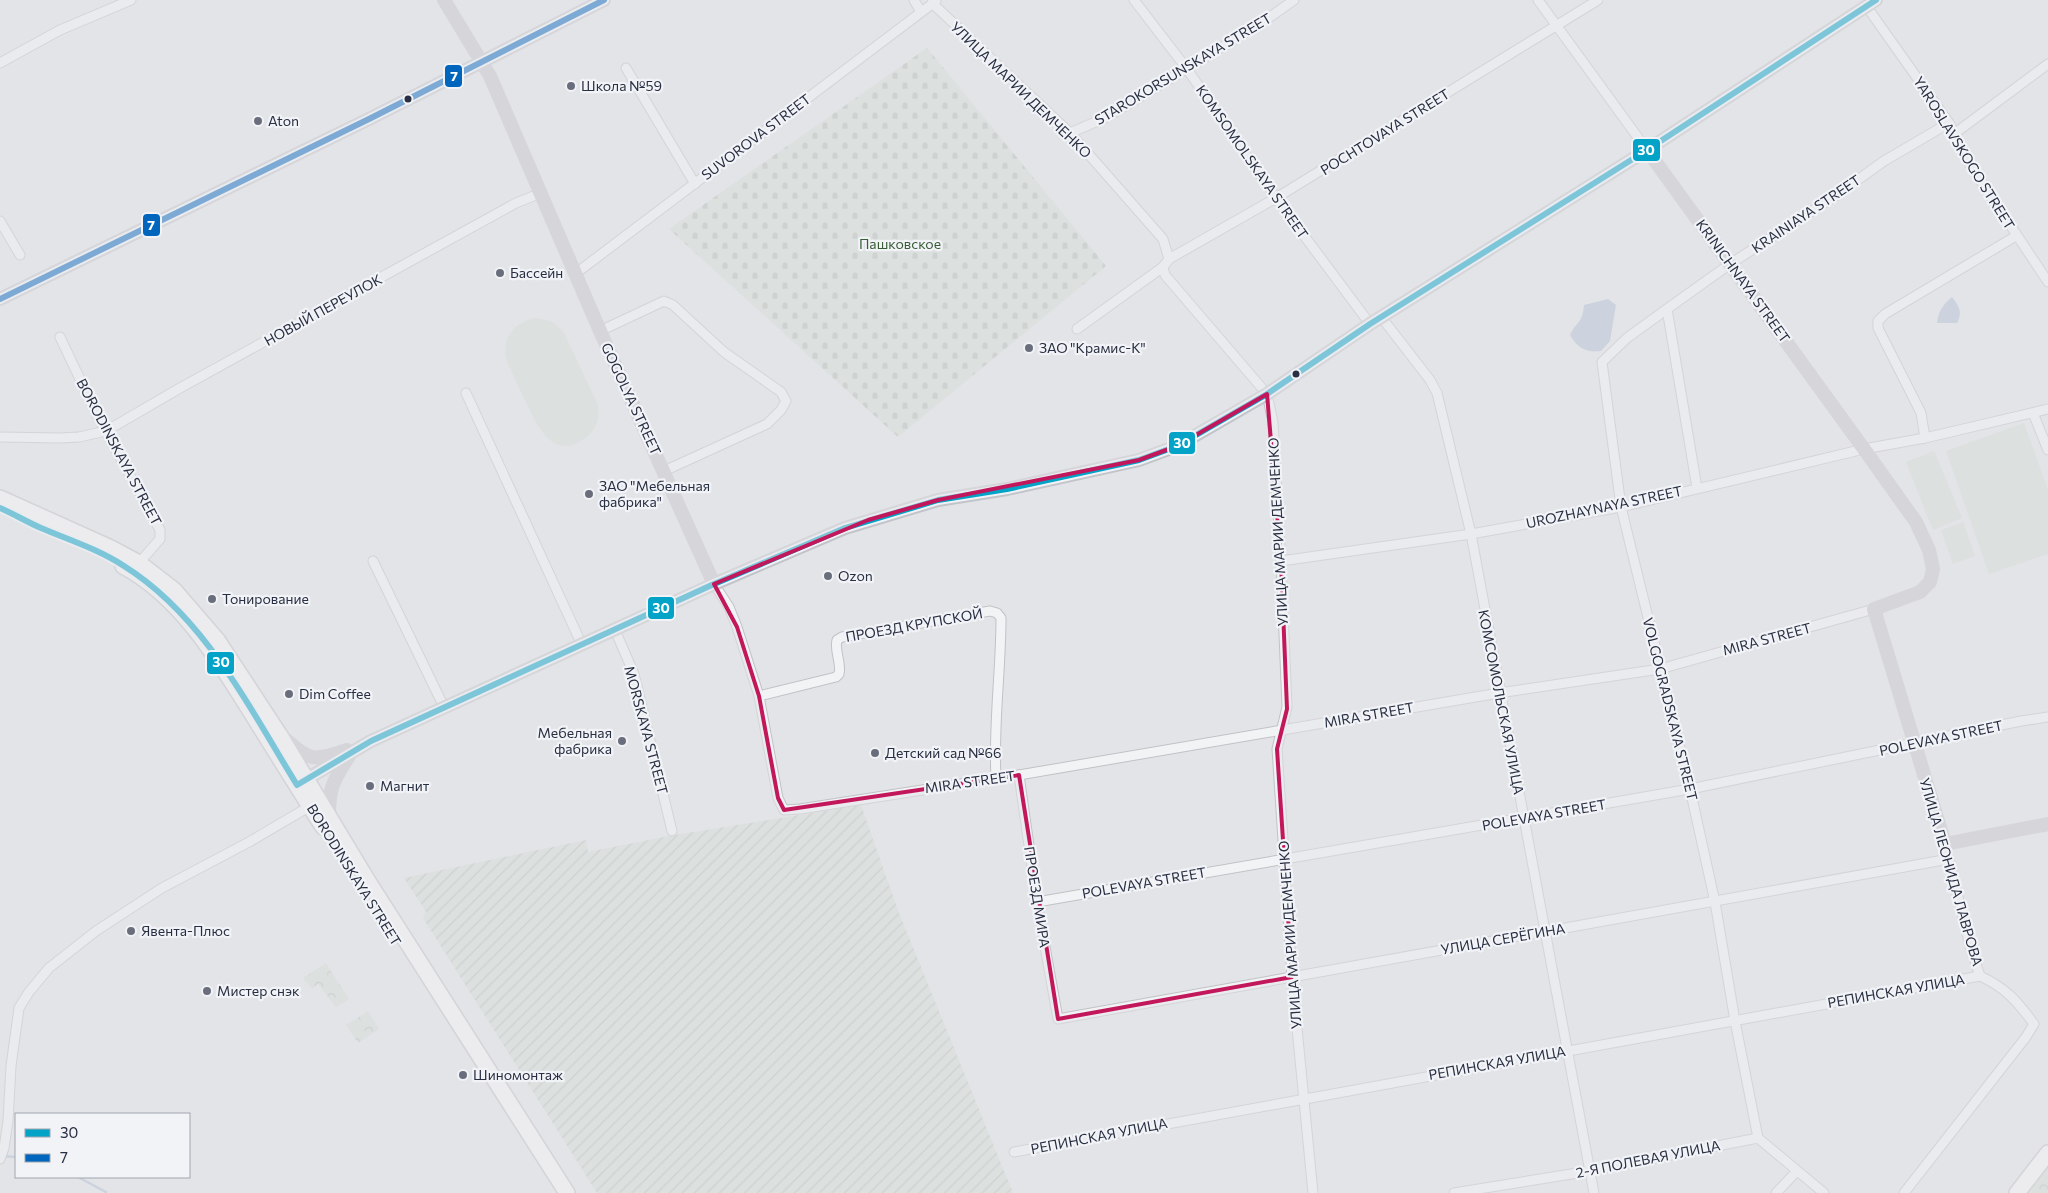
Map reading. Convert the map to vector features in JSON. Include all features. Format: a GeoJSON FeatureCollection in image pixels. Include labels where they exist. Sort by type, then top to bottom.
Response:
{"type":"FeatureCollection","features":[{"type":"Feature","properties":{"kind":"main road","name":"BORODINSKAYA STREET"},"geometry":{"type":"LineString","coordinates":[[0,498],[111,548],[139,563],[174,590],[218,641],[278,734],[302,782]]}},
{"type":"Feature","properties":{"kind":"main road","name":"BORODINSKAYA STREET"},"geometry":{"type":"LineString","coordinates":[[0,508],[82,545],[134,572],[188,620],[302,782],[555,1193]]}},
{"type":"Feature","properties":{"kind":"main road","name":"BORODINSKAYA STREET"},"geometry":{"type":"LineString","coordinates":[[315,803],[329,817],[567,1193]]}},
{"type":"Feature","properties":{"kind":"main road"},"geometry":{"type":"LineString","coordinates":[[2017,1193],[2048,1153]]}},
{"type":"Feature","properties":{"kind":"street"},"geometry":{"type":"LineString","coordinates":[[0,63],[60,30],[131,0]]}},
{"type":"Feature","properties":{"kind":"street","name":"GOGOLYA STREET"},"geometry":{"type":"LineString","coordinates":[[444,0],[490,76],[575,274],[714,584],[729,607],[738,627],[758,696],[778,798],[784,810]]}},
{"type":"Feature","properties":{"kind":"street"},"geometry":{"type":"LineString","coordinates":[[0,299],[375,117],[604,0]]}},
{"type":"Feature","properties":{"kind":"street"},"geometry":{"type":"LineString","coordinates":[[914,0],[921,12]]}},
{"type":"Feature","properties":{"kind":"street","name":"KOMSOMOLSKAYA STREET"},"geometry":{"type":"LineString","coordinates":[[1134,0],[1187,69],[1276,198],[1376,321]]}},
{"type":"Feature","properties":{"kind":"street","name":"STAROKORSUNSKAYA STREET"},"geometry":{"type":"LineString","coordinates":[[1070,133],[1108,117],[1294,0]]}},
{"type":"Feature","properties":{"kind":"street","name":"KRINICHNAYA STREET"},"geometry":{"type":"LineString","coordinates":[[1538,0],[1916,522],[1929,550],[1933,569]]}},
{"type":"Feature","properties":{"kind":"street","name":"POCHTOVAYA STREET"},"geometry":{"type":"LineString","coordinates":[[1168,259],[1276,198],[1598,0]]}},
{"type":"Feature","properties":{"kind":"street","name":"SUVOROVA STREET"},"geometry":{"type":"LineString","coordinates":[[575,274],[934,2]]}},
{"type":"Feature","properties":{"kind":"street","name":"УЛИЦА МАРИИ ДЕМЧЕНКО"},"geometry":{"type":"LineString","coordinates":[[934,2],[1070,133],[1163,239],[1168,259]]}},
{"type":"Feature","properties":{"kind":"street"},"geometry":{"type":"LineString","coordinates":[[278,734],[303,755],[318,759],[371,741],[714,584],[868,520],[938,500],[1026,485],[1139,460],[1177,446],[1267,394],[1376,321],[1647,150],[1868,2]]}},
{"type":"Feature","properties":{"kind":"street","name":"YAROSLAVSKOGO STREET"},"geometry":{"type":"LineString","coordinates":[[1868,2],[1948,123],[1965,157],[2016,236],[2045,271],[2048,282]]}},
{"type":"Feature","properties":{"kind":"street"},"geometry":{"type":"LineString","coordinates":[[1954,134],[2048,64]]}},
{"type":"Feature","properties":{"kind":"street"},"geometry":{"type":"LineString","coordinates":[[626,68],[695,184]]}},
{"type":"Feature","properties":{"kind":"street","name":"KRAINIAYA STREET"},"geometry":{"type":"LineString","coordinates":[[1667,310],[1730,264],[1834,197],[1884,161],[1948,123]]}},
{"type":"Feature","properties":{"kind":"street","name":"НОВЫЙ ПЕРЕУЛОК"},"geometry":{"type":"LineString","coordinates":[[0,437],[79,437],[106,431],[180,388],[507,208],[541,193]]}},
{"type":"Feature","properties":{"kind":"street"},"geometry":{"type":"LineString","coordinates":[[0,221],[20,255]]}},
{"type":"Feature","properties":{"kind":"street"},"geometry":{"type":"LineString","coordinates":[[1924,438],[1921,413],[1878,328],[1878,321],[1884,314],[2016,236]]}},
{"type":"Feature","properties":{"kind":"street"},"geometry":{"type":"LineString","coordinates":[[1077,329],[1163,267],[1168,259]]}},
{"type":"Feature","properties":{"kind":"street"},"geometry":{"type":"LineString","coordinates":[[1163,267],[1165,275],[1267,394]]}},
{"type":"Feature","properties":{"kind":"street"},"geometry":{"type":"LineString","coordinates":[[600,330],[664,301],[673,305],[724,352],[781,392],[786,401],[781,410],[767,424],[664,471]]}},
{"type":"Feature","properties":{"kind":"street"},"geometry":{"type":"LineString","coordinates":[[1667,310],[1697,488]]}},
{"type":"Feature","properties":{"kind":"street","name":"VOLGOGRADSKAYA STREET"},"geometry":{"type":"LineString","coordinates":[[1667,310],[1627,338],[1602,362],[1621,507],[1690,789],[1715,902],[1735,1021],[1758,1138]]}},
{"type":"Feature","properties":{"kind":"street","name":"КОМСОМОЛЬСКАЯ УЛИЦА"},"geometry":{"type":"LineString","coordinates":[[1376,321],[1430,380],[1437,393],[1470,534],[1594,1193]]}},
{"type":"Feature","properties":{"kind":"street","name":"BORODINSKAYA STREET"},"geometry":{"type":"LineString","coordinates":[[60,337],[97,415],[160,530],[160,539],[139,563]]}},
{"type":"Feature","properties":{"kind":"street"},"geometry":{"type":"LineString","coordinates":[[466,393],[582,645]]}},
{"type":"Feature","properties":{"kind":"street","name":"УЛИЦА МАРИИ ДЕМЧЕНКО"},"geometry":{"type":"LineString","coordinates":[[1267,394],[1272,422],[1281,561],[1287,707],[1277,749],[1292,977],[1313,1193]]}},
{"type":"Feature","properties":{"kind":"street","name":"UROZHAYNAYA STREET"},"geometry":{"type":"LineString","coordinates":[[1281,561],[1470,534],[1621,507],[1864,449],[1924,438],[2048,409]]}},
{"type":"Feature","properties":{"kind":"street"},"geometry":{"type":"LineString","coordinates":[[2033,413],[2048,450]]}},
{"type":"Feature","properties":{"kind":"street"},"geometry":{"type":"LineString","coordinates":[[373,561],[444,708]]}},
{"type":"Feature","properties":{"kind":"street","name":"MIRA STREET"},"geometry":{"type":"LineString","coordinates":[[784,810],[1019,775],[1499,693],[1660,668],[1874,609],[1920,592],[1930,582],[1933,569]]}},
{"type":"Feature","properties":{"kind":"street","name":"УЛИЦА ЛЕОНИДА ЛАВРОВА"},"geometry":{"type":"LineString","coordinates":[[1874,609],[1945,844],[1970,946],[1980,976],[2000,985],[2020,1005],[2034,1024],[2020,1045],[1904,1193]]}},
{"type":"Feature","properties":{"kind":"street","name":"ПРОЕЗД КРУПСКОЙ"},"geometry":{"type":"LineString","coordinates":[[758,696],[836,677],[840,670],[835,647],[837,640],[842,637],[990,612],[997,613],[1001,618],[1001,662],[994,746],[996,778]]}},
{"type":"Feature","properties":{"kind":"street","name":"MORSKAYA STREET"},"geometry":{"type":"LineString","coordinates":[[616,630],[634,674],[672,831]]}},
{"type":"Feature","properties":{"kind":"street","name":"POLEVAYA STREET"},"geometry":{"type":"LineString","coordinates":[[1037,902],[1690,789],[2048,717]]}},
{"type":"Feature","properties":{"kind":"street"},"geometry":{"type":"LineString","coordinates":[[302,782],[371,741]]}},
{"type":"Feature","properties":{"kind":"street"},"geometry":{"type":"LineString","coordinates":[[329,817],[329,794],[334,780],[351,754]]}},
{"type":"Feature","properties":{"kind":"street","name":"ПРОЕЗД МИРА"},"geometry":{"type":"LineString","coordinates":[[1019,775],[1037,902],[1058,1018]]}},
{"type":"Feature","properties":{"kind":"street"},"geometry":{"type":"LineString","coordinates":[[0,1158],[4,1148],[8,1121],[11,1066],[19,1008],[29,992],[49,968],[97,930],[162,888],[249,842],[315,803]]}},
{"type":"Feature","properties":{"kind":"street"},"geometry":{"type":"LineString","coordinates":[[1945,844],[2048,824]]}},
{"type":"Feature","properties":{"kind":"street","name":"УЛИЦА СЕРЁГИНА"},"geometry":{"type":"LineString","coordinates":[[1058,1018],[1948,859]]}},
{"type":"Feature","properties":{"kind":"street","name":"РЕПИНСКАЯ УЛИЦА"},"geometry":{"type":"LineString","coordinates":[[1014,1152],[1980,976]]}},
{"type":"Feature","properties":{"kind":"street"},"geometry":{"type":"LineString","coordinates":[[1758,1138],[1824,1193]]}},
{"type":"Feature","properties":{"kind":"street","name":"2-Я ПОЛЕВАЯ УЛИЦА"},"geometry":{"type":"LineString","coordinates":[[1454,1193],[1590,1171],[1758,1138]]}},
{"type":"Feature","properties":{"kind":"street"},"geometry":{"type":"LineString","coordinates":[[1776,1193],[1797,1171]]}},
{"type":"Feature","properties":{"kind":"highlighted area"},"geometry":{"type":"Polygon","coordinates":[[[1267,394],[1281,561],[1287,709],[1277,749],[1292,977],[1058,1019],[1019,775],[784,810],[778,798],[759,696],[737,627],[714,584],[868,520],[938,500],[1139,460],[1177,446],[1267,394]]]}},
{"type":"Feature","properties":{"kind":"green space","name":"Пашковское"},"geometry":{"type":"Polygon","coordinates":[[[927,48],[1106,266],[898,437],[669,229],[927,48]]]}},
{"type":"Feature","properties":{"kind":"green space"},"geometry":{"type":"Polygon","coordinates":[[[535,318],[551,321],[563,331],[598,405],[599,414],[596,426],[588,436],[575,444],[564,446],[546,437],[533,417],[506,358],[505,350],[508,337],[521,323],[535,318]]]}},
{"type":"Feature","properties":{"kind":"green space"},"geometry":{"type":"Polygon","coordinates":[[[2024,423],[2048,490],[2048,554],[1989,574],[1946,451],[2024,423]]]}},
{"type":"Feature","properties":{"kind":"green space"},"geometry":{"type":"Polygon","coordinates":[[[1934,451],[1962,518],[1933,530],[1906,462],[1934,451]]]}},
{"type":"Feature","properties":{"kind":"green space"},"geometry":{"type":"Polygon","coordinates":[[[1963,522],[1975,556],[1953,564],[1941,530],[1963,522]]]}},
{"type":"Feature","properties":{"kind":"green space"},"geometry":{"type":"Polygon","coordinates":[[[861,805],[899,913],[1013,1193],[597,1193],[423,918],[426,912],[404,878],[586,840],[588,852],[669,836],[861,805]]]}},
{"type":"Feature","properties":{"kind":"green space"},"geometry":{"type":"Polygon","coordinates":[[[326,963],[349,999],[336,1007],[318,984],[312,989],[303,978],[326,963]]]}},
{"type":"Feature","properties":{"kind":"green space"},"geometry":{"type":"Polygon","coordinates":[[[368,1011],[379,1029],[358,1043],[346,1025],[368,1011]]]}},
{"type":"Feature","properties":{"kind":"green space"},"geometry":{"type":"Polygon","coordinates":[[[2048,1167],[2048,1193],[2029,1193],[2048,1167]]]}},
{"type":"Feature","properties":{"kind":"water"},"geometry":{"type":"Polygon","coordinates":[[[1952,297],[1959,309],[1960,316],[1957,323],[1937,323],[1942,308],[1952,297]]]}},
{"type":"Feature","properties":{"kind":"water"},"geometry":{"type":"Polygon","coordinates":[[[1608,299],[1616,305],[1610,341],[1601,351],[1583,349],[1570,335],[1581,319],[1584,305],[1608,299]]]}},
{"type":"Feature","properties":{"kind":"waterway"},"geometry":{"type":"LineString","coordinates":[[3,1156],[15,1157]]}},
{"type":"Feature","properties":{"kind":"waterway"},"geometry":{"type":"LineString","coordinates":[[80,1178],[106,1192]]}},
{"type":"Feature","properties":{"kind":"transit line","name":"7"},"geometry":{"type":"LineString","coordinates":[[0,299],[369,119],[604,0]]}},
{"type":"Feature","properties":{"kind":"transit line","name":"30"},"geometry":{"type":"LineString","coordinates":[[0,508],[114,560],[152,587],[178,610],[222,665],[297,785],[371,741],[714,584],[845,528],[938,500],[1007,489],[1139,460],[1177,446],[1267,394],[1370,324],[1647,150],[1876,0]]}},
{"type":"Feature","properties":{"kind":"place","name":"Школа №59"},"geometry":{"type":"Point","coordinates":[571,86]}},
{"type":"Feature","properties":{"kind":"place","name":"Aton"},"geometry":{"type":"Point","coordinates":[258,121]}},
{"type":"Feature","properties":{"kind":"place","name":"Бассейн"},"geometry":{"type":"Point","coordinates":[500,273]}},
{"type":"Feature","properties":{"kind":"place","name":"ЗАО \"Крамис-К\""},"geometry":{"type":"Point","coordinates":[1029,348]}},
{"type":"Feature","properties":{"kind":"place","name":"ЗАО \"Мебельная фабрика\""},"geometry":{"type":"Point","coordinates":[589,494]}},
{"type":"Feature","properties":{"kind":"place","name":"Ozon"},"geometry":{"type":"Point","coordinates":[828,576]}},
{"type":"Feature","properties":{"kind":"place","name":"Тонирование"},"geometry":{"type":"Point","coordinates":[212,599]}},
{"type":"Feature","properties":{"kind":"place","name":"Dim Coffee"},"geometry":{"type":"Point","coordinates":[289,694]}},
{"type":"Feature","properties":{"kind":"place","name":"Мебельная фабрика"},"geometry":{"type":"Point","coordinates":[622,741]}},
{"type":"Feature","properties":{"kind":"place","name":"Детский сад №66"},"geometry":{"type":"Point","coordinates":[875,753]}},
{"type":"Feature","properties":{"kind":"place","name":"Магнит"},"geometry":{"type":"Point","coordinates":[370,786]}},
{"type":"Feature","properties":{"kind":"place","name":"Явента-Плюс"},"geometry":{"type":"Point","coordinates":[131,931]}},
{"type":"Feature","properties":{"kind":"place","name":"Мистер снэк"},"geometry":{"type":"Point","coordinates":[207,991]}},
{"type":"Feature","properties":{"kind":"place","name":"Шиномонтаж"},"geometry":{"type":"Point","coordinates":[463,1075]}}]}
